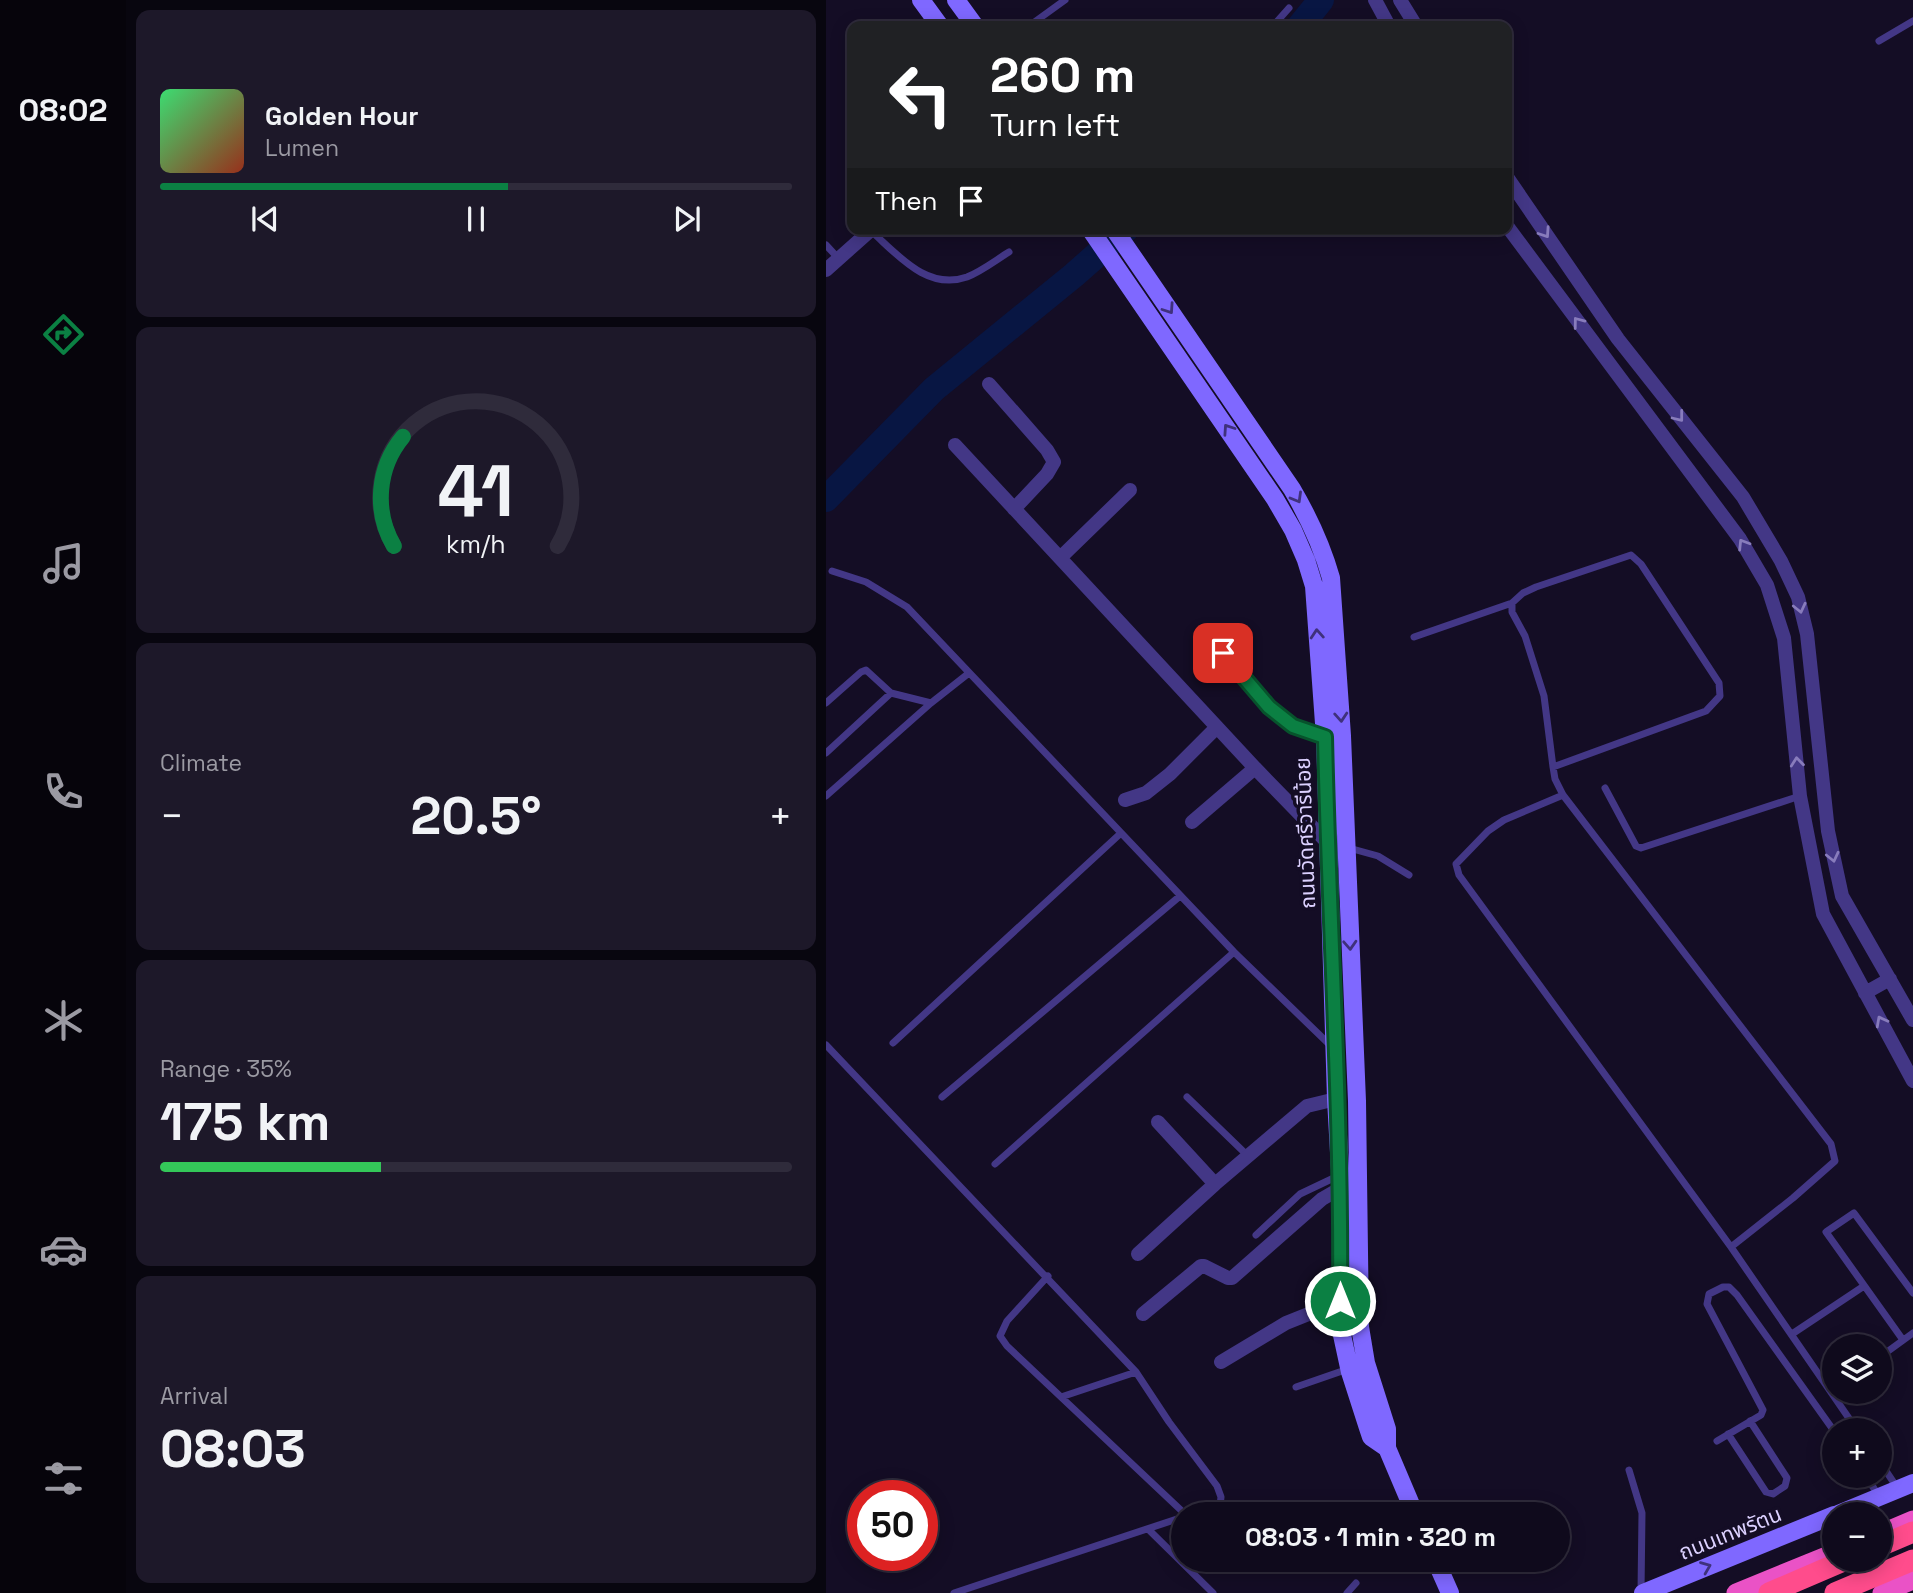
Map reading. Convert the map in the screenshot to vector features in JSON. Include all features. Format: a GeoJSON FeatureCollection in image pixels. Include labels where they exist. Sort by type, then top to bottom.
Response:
{"type":"FeatureCollection","features":[{"type":"Feature","properties":{"kind":"highway"},"geometry":{"type":"LineString","coordinates":[[1892,1529],[1913,1520]]}},
{"type":"Feature","properties":{"kind":"highway"},"geometry":{"type":"LineString","coordinates":[[1892,1541],[1913,1532]]}},
{"type":"Feature","properties":{"kind":"highway"},"geometry":{"type":"LineString","coordinates":[[1737,1593],[1822,1558]]}},
{"type":"Feature","properties":{"kind":"highway"},"geometry":{"type":"LineString","coordinates":[[1835,1593],[1913,1560]]}},
{"type":"Feature","properties":{"kind":"highway"},"geometry":{"type":"LineString","coordinates":[[1769,1593],[1822,1570]]}},
{"type":"Feature","properties":{"kind":"highway"},"geometry":{"type":"LineString","coordinates":[[1882,1593],[1913,1580]]}},
{"type":"Feature","properties":{"kind":"main road"},"geometry":{"type":"LineString","coordinates":[[921,0],[936,21]]}},
{"type":"Feature","properties":{"kind":"main road"},"geometry":{"type":"LineString","coordinates":[[956,0],[971,21]]}},
{"type":"Feature","properties":{"kind":"main road","name":"ถนนวัดศรีวารีน้อย"},"geometry":{"type":"LineString","coordinates":[[1094,235],[1275,499],[1293,530],[1314,586],[1325,737],[1341,1182],[1342,1335],[1371,1437],[1387,1448]]}},
{"type":"Feature","properties":{"kind":"main road","name":"ถนนวัดศรีวารีน้อย"},"geometry":{"type":"LineString","coordinates":[[1118,235],[1292,489],[1312,524],[1324,553],[1332,591],[1342,736],[1357,1101],[1360,1327],[1366,1363],[1387,1429],[1387,1448],[1410,1502]]}},
{"type":"Feature","properties":{"kind":"main road","name":"ถนนเทพรัตน"},"geometry":{"type":"LineString","coordinates":[[1868,1502],[1906,1486]]}},
{"type":"Feature","properties":{"kind":"main road","name":"ถนนเทพรัตน"},"geometry":{"type":"LineString","coordinates":[[1642,1593],[1822,1521]]}},
{"type":"Feature","properties":{"kind":"main road"},"geometry":{"type":"LineString","coordinates":[[1441,1572],[1450,1593]]}},
{"type":"Feature","properties":{"kind":"street"},"geometry":{"type":"LineString","coordinates":[[1375,0],[1386,21]]}},
{"type":"Feature","properties":{"kind":"street"},"geometry":{"type":"LineString","coordinates":[[1400,0],[1413,21]]}},
{"type":"Feature","properties":{"kind":"street"},"geometry":{"type":"LineString","coordinates":[[1512,184],[1618,339],[1743,497],[1781,561],[1798,597],[1807,634],[1828,831],[1842,896],[1913,1020]]}},
{"type":"Feature","properties":{"kind":"street"},"geometry":{"type":"LineString","coordinates":[[1512,233],[1740,539],[1767,585],[1784,638],[1800,796],[1823,914],[1913,1081]]}},
{"type":"Feature","properties":{"kind":"street"},"geometry":{"type":"LineString","coordinates":[[826,270],[866,235]]}},
{"type":"Feature","properties":{"kind":"street"},"geometry":{"type":"LineString","coordinates":[[1600,352],[1618,339]]}},
{"type":"Feature","properties":{"kind":"street"},"geometry":{"type":"LineString","coordinates":[[989,384],[1047,450],[1054,462],[1014,509]]}},
{"type":"Feature","properties":{"kind":"street"},"geometry":{"type":"LineString","coordinates":[[955,445],[1327,842]]}},
{"type":"Feature","properties":{"kind":"street"},"geometry":{"type":"LineString","coordinates":[[1060,558],[1130,490]]}},
{"type":"Feature","properties":{"kind":"street"},"geometry":{"type":"LineString","coordinates":[[1125,800],[1146,793],[1170,775],[1217,727]]}},
{"type":"Feature","properties":{"kind":"street"},"geometry":{"type":"LineString","coordinates":[[1192,822],[1255,768]]}},
{"type":"Feature","properties":{"kind":"street"},"geometry":{"type":"LineString","coordinates":[[1865,993],[1890,979]]}},
{"type":"Feature","properties":{"kind":"street"},"geometry":{"type":"LineString","coordinates":[[1138,1254],[1247,1155],[1307,1106],[1336,1099]]}},
{"type":"Feature","properties":{"kind":"street"},"geometry":{"type":"LineString","coordinates":[[1158,1122],[1215,1184]]}},
{"type":"Feature","properties":{"kind":"street"},"geometry":{"type":"LineString","coordinates":[[1143,1314],[1200,1266],[1232,1278],[1341,1182]]}},
{"type":"Feature","properties":{"kind":"street"},"geometry":{"type":"LineString","coordinates":[[1221,1363],[1286,1323],[1340,1301]]}},
{"type":"Feature","properties":{"kind":"lane"},"geometry":{"type":"LineString","coordinates":[[1036,21],[1065,0]]}},
{"type":"Feature","properties":{"kind":"lane"},"geometry":{"type":"LineString","coordinates":[[1277,21],[1289,8]]}},
{"type":"Feature","properties":{"kind":"lane"},"geometry":{"type":"LineString","coordinates":[[1879,41],[1913,21]]}},
{"type":"Feature","properties":{"kind":"lane"},"geometry":{"type":"LineString","coordinates":[[877,235],[915,270],[930,278],[953,280],[969,276],[1009,252]]}},
{"type":"Feature","properties":{"kind":"lane"},"geometry":{"type":"LineString","coordinates":[[826,245],[839,259]]}},
{"type":"Feature","properties":{"kind":"lane"},"geometry":{"type":"LineString","coordinates":[[1414,637],[1512,603],[1523,593],[1631,555],[1637,559],[1719,683],[1720,696],[1706,712],[1553,767]]}},
{"type":"Feature","properties":{"kind":"lane"},"geometry":{"type":"LineString","coordinates":[[832,571],[866,582],[907,607],[1234,952],[1335,1050]]}},
{"type":"Feature","properties":{"kind":"lane"},"geometry":{"type":"LineString","coordinates":[[1512,603],[1512,612],[1525,636],[1544,696],[1555,779],[1563,795],[1831,1144],[1835,1161],[1731,1247]]}},
{"type":"Feature","properties":{"kind":"lane"},"geometry":{"type":"LineString","coordinates":[[1223,653],[1269,707],[1293,726],[1325,737]]}},
{"type":"Feature","properties":{"kind":"lane"},"geometry":{"type":"LineString","coordinates":[[826,703],[866,670],[891,693],[931,704]]}},
{"type":"Feature","properties":{"kind":"lane"},"geometry":{"type":"LineString","coordinates":[[826,796],[969,673]]}},
{"type":"Feature","properties":{"kind":"lane"},"geometry":{"type":"LineString","coordinates":[[826,752],[891,693]]}},
{"type":"Feature","properties":{"kind":"lane"},"geometry":{"type":"LineString","coordinates":[[1605,788],[1636,846],[1642,848],[1800,796]]}},
{"type":"Feature","properties":{"kind":"lane"},"geometry":{"type":"LineString","coordinates":[[1563,795],[1504,820],[1488,831],[1455,864],[1456,868],[1822,1376]]}},
{"type":"Feature","properties":{"kind":"lane"},"geometry":{"type":"LineString","coordinates":[[893,1043],[1121,834]]}},
{"type":"Feature","properties":{"kind":"lane"},"geometry":{"type":"LineString","coordinates":[[1345,847],[1378,856],[1409,875]]}},
{"type":"Feature","properties":{"kind":"lane"},"geometry":{"type":"LineString","coordinates":[[942,1097],[1180,896]]}},
{"type":"Feature","properties":{"kind":"lane"},"geometry":{"type":"LineString","coordinates":[[995,1164],[1234,952]]}},
{"type":"Feature","properties":{"kind":"lane"},"geometry":{"type":"LineString","coordinates":[[826,1045],[1136,1371],[1169,1422],[1217,1486],[1220,1502]]}},
{"type":"Feature","properties":{"kind":"lane"},"geometry":{"type":"LineString","coordinates":[[1187,1097],[1247,1155]]}},
{"type":"Feature","properties":{"kind":"lane"},"geometry":{"type":"LineString","coordinates":[[1256,1235],[1300,1194],[1341,1182]]}},
{"type":"Feature","properties":{"kind":"lane"},"geometry":{"type":"LineString","coordinates":[[1903,1340],[1826,1232],[1852,1213],[1913,1293]]}},
{"type":"Feature","properties":{"kind":"lane"},"geometry":{"type":"LineString","coordinates":[[1048,1276],[1007,1321],[1000,1336],[1007,1346],[1171,1503]]}},
{"type":"Feature","properties":{"kind":"lane"},"geometry":{"type":"LineString","coordinates":[[1792,1334],[1864,1286]]}},
{"type":"Feature","properties":{"kind":"lane"},"geometry":{"type":"LineString","coordinates":[[1717,1441],[1761,1415],[1762,1405],[1707,1304],[1709,1294],[1723,1287],[1730,1287],[1737,1294],[1825,1418]]}},
{"type":"Feature","properties":{"kind":"lane"},"geometry":{"type":"LineString","coordinates":[[1892,1348],[1913,1334]]}},
{"type":"Feature","properties":{"kind":"lane"},"geometry":{"type":"LineString","coordinates":[[1296,1387],[1350,1368]]}},
{"type":"Feature","properties":{"kind":"lane"},"geometry":{"type":"LineString","coordinates":[[1061,1398],[1136,1371]]}},
{"type":"Feature","properties":{"kind":"lane"},"geometry":{"type":"LineString","coordinates":[[1728,1434],[1766,1492],[1773,1494],[1784,1486],[1787,1478],[1750,1421]]}},
{"type":"Feature","properties":{"kind":"lane"},"geometry":{"type":"LineString","coordinates":[[1629,1470],[1642,1513],[1642,1593]]}},
{"type":"Feature","properties":{"kind":"lane"},"geometry":{"type":"LineString","coordinates":[[1892,1473],[1906,1486]]}},
{"type":"Feature","properties":{"kind":"lane"},"geometry":{"type":"LineString","coordinates":[[1874,1488],[1880,1497]]}},
{"type":"Feature","properties":{"kind":"lane"},"geometry":{"type":"LineString","coordinates":[[954,1593],[1171,1520]]}},
{"type":"Feature","properties":{"kind":"lane"},"geometry":{"type":"LineString","coordinates":[[1148,1529],[1213,1593]]}},
{"type":"Feature","properties":{"kind":"lane"},"geometry":{"type":"LineString","coordinates":[[1347,1593],[1356,1583]]}},
{"type":"Feature","properties":{"kind":"waterway"},"geometry":{"type":"LineString","coordinates":[[1304,21],[1321,0]]}},
{"type":"Feature","properties":{"kind":"waterway"},"geometry":{"type":"LineString","coordinates":[[826,499],[934,389],[1119,235]]}},
{"type":"Feature","properties":{"kind":"route"},"geometry":{"type":"LineString","coordinates":[[1223,653],[1269,707],[1293,726],[1325,737],[1341,1188],[1340,1301]]}}]}
